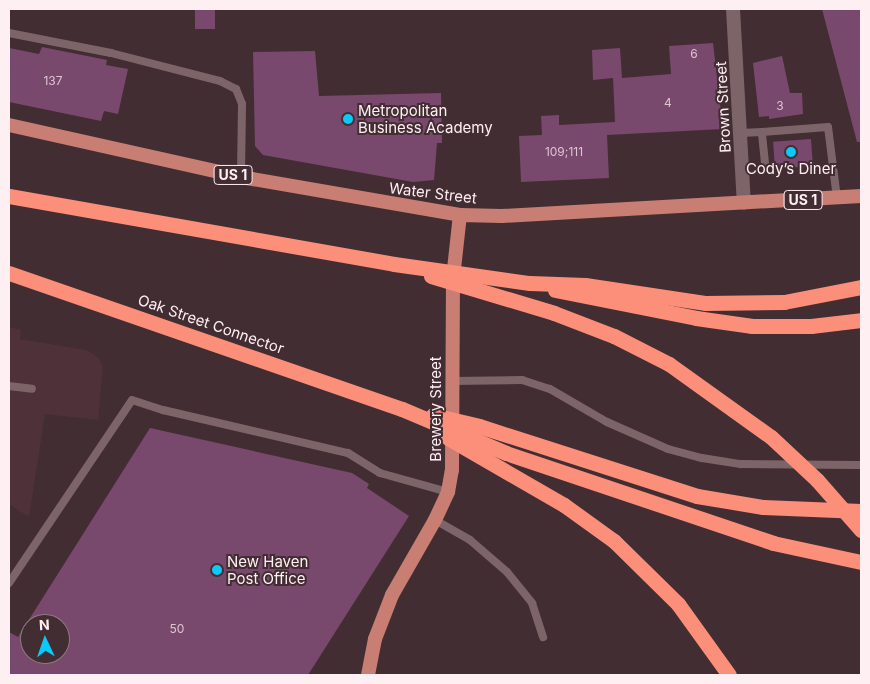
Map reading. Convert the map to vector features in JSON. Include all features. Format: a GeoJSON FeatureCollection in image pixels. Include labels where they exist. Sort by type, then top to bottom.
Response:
{"type":"FeatureCollection","features":[{"type":"Feature","properties":{"kind":"highway"},"geometry":{"type":"LineString","coordinates":[[9,196],[394,264],[530,283],[585,285],[679,301],[730,304],[810,299],[861,287]]}},
{"type":"Feature","properties":{"kind":"highway"},"geometry":{"type":"LineString","coordinates":[[394,264],[527,304],[614,336],[669,364],[723,400],[793,456],[861,530]]}},
{"type":"Feature","properties":{"kind":"highway","name":"Oak Street Connector"},"geometry":{"type":"LineString","coordinates":[[9,274],[402,409]]}},
{"type":"Feature","properties":{"kind":"highway"},"geometry":{"type":"LineString","coordinates":[[530,283],[585,298],[722,323],[811,326],[861,320]]}},
{"type":"Feature","properties":{"kind":"highway"},"geometry":{"type":"LineString","coordinates":[[402,409],[506,434],[697,496],[763,508],[861,511]]}},
{"type":"Feature","properties":{"kind":"highway"},"geometry":{"type":"LineString","coordinates":[[402,409],[506,453],[773,542],[861,562]]}},
{"type":"Feature","properties":{"kind":"highway"},"geometry":{"type":"LineString","coordinates":[[402,409],[564,505],[614,542],[678,604],[729,675]]}},
{"type":"Feature","properties":{"kind":"main road","name":"Water Street"},"geometry":{"type":"LineString","coordinates":[[9,125],[242,177],[460,215],[502,216],[861,196]]}},
{"type":"Feature","properties":{"kind":"main road","name":"Brewery Street"},"geometry":{"type":"LineString","coordinates":[[368,675],[375,639],[392,595],[435,520],[448,492],[454,449],[453,278],[460,215]]}},
{"type":"Feature","properties":{"kind":"street","name":"Brown Street"},"geometry":{"type":"LineString","coordinates":[[733,9],[744,203]]}},
{"type":"Feature","properties":{"kind":"lane"},"geometry":{"type":"LineString","coordinates":[[9,33],[111,53],[220,81],[236,89],[242,104],[242,177]]}},
{"type":"Feature","properties":{"kind":"lane"},"geometry":{"type":"LineString","coordinates":[[741,133],[828,127],[837,198]]}},
{"type":"Feature","properties":{"kind":"lane"},"geometry":{"type":"LineString","coordinates":[[762,132],[765,163]]}},
{"type":"Feature","properties":{"kind":"lane"},"geometry":{"type":"LineString","coordinates":[[453,380],[494,379],[532,383],[550,389],[615,426],[668,449],[702,458],[741,464],[861,465]]}},
{"type":"Feature","properties":{"kind":"lane"},"geometry":{"type":"LineString","coordinates":[[9,386],[32,389]]}},
{"type":"Feature","properties":{"kind":"lane"},"geometry":{"type":"LineString","coordinates":[[9,583],[132,400],[163,410],[348,452],[380,473],[448,492]]}},
{"type":"Feature","properties":{"kind":"lane"},"geometry":{"type":"LineString","coordinates":[[435,520],[470,540],[507,572],[532,603],[543,637]]}},
{"type":"Feature","properties":{"kind":"shaded area"},"geometry":{"type":"Polygon","coordinates":[[[9,327],[21,330],[20,339],[86,350],[98,357],[103,366],[98,420],[45,414],[29,517],[9,504],[9,327]]]}},
{"type":"Feature","properties":{"kind":"building"},"geometry":{"type":"Polygon","coordinates":[[[195,9],[215,9],[215,29],[195,29],[195,9]]]}},
{"type":"Feature","properties":{"kind":"building"},"geometry":{"type":"Polygon","coordinates":[[[822,9],[861,9],[861,142],[857,142],[822,9]]]}},
{"type":"Feature","properties":{"kind":"building"},"geometry":{"type":"Polygon","coordinates":[[[713,43],[723,129],[607,135],[609,178],[521,182],[519,136],[542,135],[541,116],[559,115],[559,125],[615,122],[613,78],[593,80],[592,50],[620,48],[622,78],[671,74],[669,46],[713,43]]]}},
{"type":"Feature","properties":{"kind":"building"},"geometry":{"type":"Polygon","coordinates":[[[42,47],[107,60],[106,65],[128,69],[118,114],[104,111],[101,121],[9,102],[9,48],[39,54],[42,47]]]}},
{"type":"Feature","properties":{"kind":"building","name":"Metropolitan Business Academy"},"geometry":{"type":"Polygon","coordinates":[[[315,51],[319,96],[441,93],[442,143],[437,143],[434,180],[413,182],[263,155],[255,146],[253,52],[315,51]]]}},
{"type":"Feature","properties":{"kind":"building"},"geometry":{"type":"Polygon","coordinates":[[[782,56],[790,93],[802,93],[803,114],[769,119],[769,116],[759,117],[753,63],[782,56]]]}},
{"type":"Feature","properties":{"kind":"building"},"geometry":{"type":"Polygon","coordinates":[[[811,139],[813,166],[775,169],[773,142],[811,139]]]}},
{"type":"Feature","properties":{"kind":"building","name":"New Haven Post Office"},"geometry":{"type":"Polygon","coordinates":[[[150,428],[352,473],[369,484],[367,488],[409,516],[308,675],[9,675],[9,632],[18,637],[20,634],[20,664],[70,664],[70,614],[33,614],[150,428]]]}},
{"type":"Feature","properties":{"kind":"place","name":"Metropolitan Business Academy"},"geometry":{"type":"Point","coordinates":[348,119]}},
{"type":"Feature","properties":{"kind":"place","name":"Cody’s Diner"},"geometry":{"type":"Point","coordinates":[791,152]}},
{"type":"Feature","properties":{"kind":"place","name":"New Haven Post Office"},"geometry":{"type":"Point","coordinates":[217,570]}}]}
